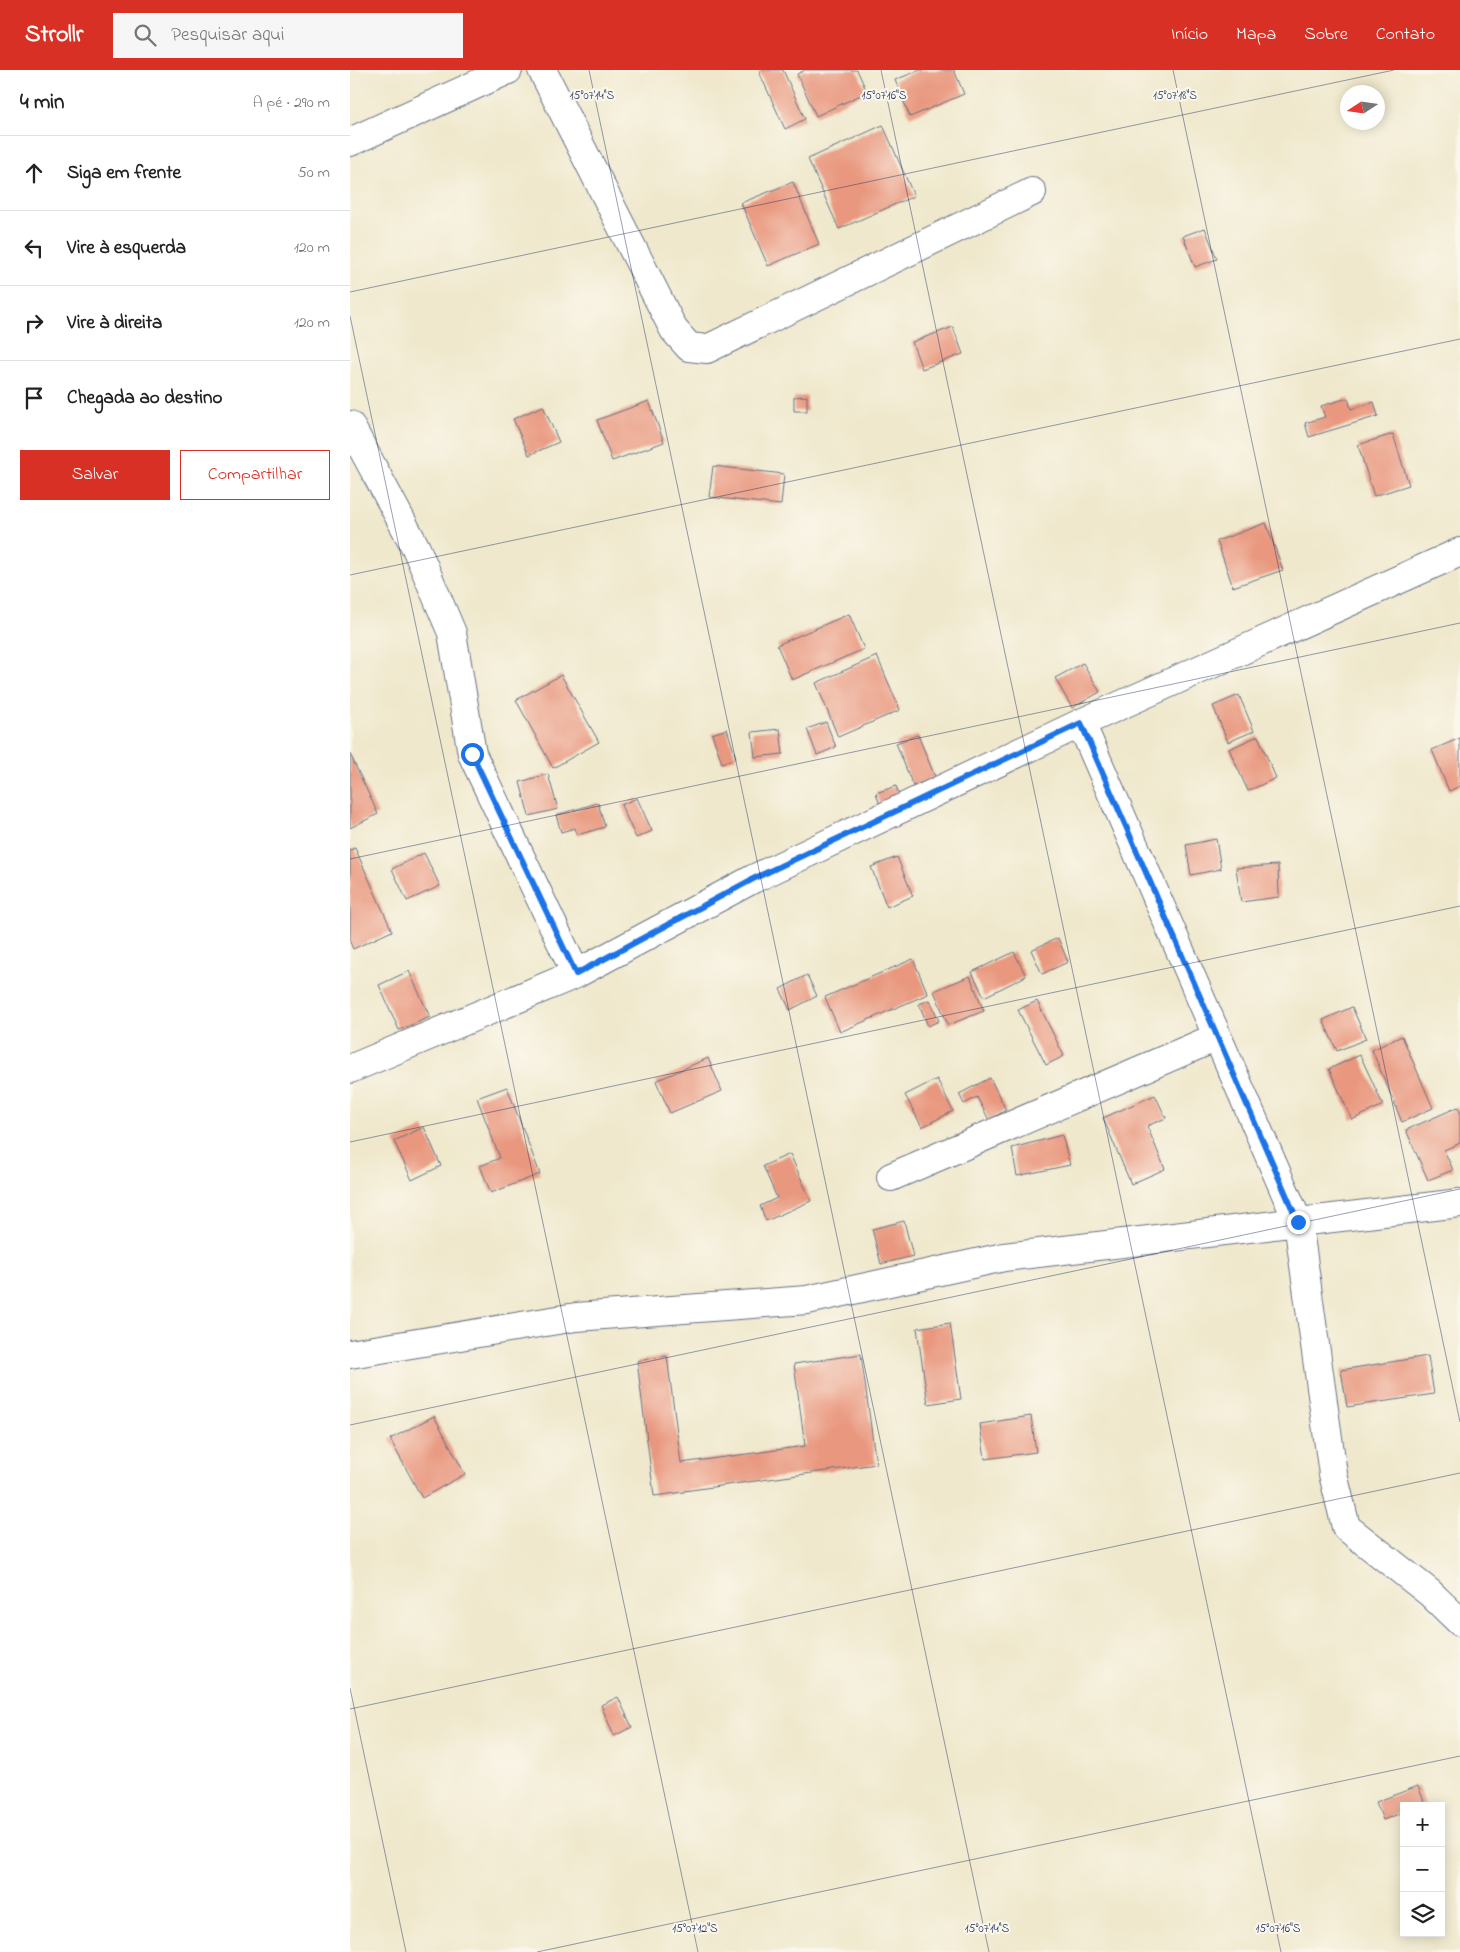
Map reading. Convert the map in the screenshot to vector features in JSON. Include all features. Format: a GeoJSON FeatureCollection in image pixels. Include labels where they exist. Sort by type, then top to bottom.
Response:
{"type":"FeatureCollection","features":[{"type":"Feature","properties":{"kind":"street"},"geometry":{"type":"LineString","coordinates":[[350,142],[508,70]]}},
{"type":"Feature","properties":{"kind":"street"},"geometry":{"type":"LineString","coordinates":[[542,70],[674,330],[689,347],[707,350],[1032,192]]}},
{"type":"Feature","properties":{"kind":"street"},"geometry":{"type":"LineString","coordinates":[[350,425],[416,548],[452,633],[472,754],[576,974]]}},
{"type":"Feature","properties":{"kind":"street"},"geometry":{"type":"LineString","coordinates":[[350,1068],[576,974],[753,879],[1081,723],[1460,552]]}},
{"type":"Feature","properties":{"kind":"street"},"geometry":{"type":"LineString","coordinates":[[1081,723],[1298,1222],[1333,1474],[1346,1527],[1430,1593],[1460,1622]]}},
{"type":"Feature","properties":{"kind":"street"},"geometry":{"type":"LineString","coordinates":[[891,1177],[1217,1037]]}},
{"type":"Feature","properties":{"kind":"street"},"geometry":{"type":"LineString","coordinates":[[350,1354],[576,1317],[807,1300],[1004,1257],[1460,1203]]}},
{"type":"Feature","properties":{"kind":"building"},"geometry":{"type":"Polygon","coordinates":[[[762,70],[783,70],[805,119],[785,129],[759,72],[762,70]]]}},
{"type":"Feature","properties":{"kind":"building"},"geometry":{"type":"Polygon","coordinates":[[[805,70],[857,70],[867,92],[816,116],[797,74],[805,70]]]}},
{"type":"Feature","properties":{"kind":"building"},"geometry":{"type":"Polygon","coordinates":[[[920,70],[954,70],[964,94],[910,117],[895,80],[920,70]]]}},
{"type":"Feature","properties":{"kind":"building"},"geometry":{"type":"Polygon","coordinates":[[[883,125],[914,196],[839,229],[808,159],[883,125]]]}},
{"type":"Feature","properties":{"kind":"building"},"geometry":{"type":"Polygon","coordinates":[[[793,182],[819,244],[768,266],[741,203],[793,182]]]}},
{"type":"Feature","properties":{"kind":"building"},"geometry":{"type":"Polygon","coordinates":[[[1205,228],[1217,259],[1195,267],[1183,236],[1205,228]]]}},
{"type":"Feature","properties":{"kind":"building"},"geometry":{"type":"Polygon","coordinates":[[[953,327],[963,354],[922,369],[912,342],[953,327]]]}},
{"type":"Feature","properties":{"kind":"building"},"geometry":{"type":"Polygon","coordinates":[[[807,396],[807,411],[794,411],[794,397],[807,396]]]}},
{"type":"Feature","properties":{"kind":"building"},"geometry":{"type":"Polygon","coordinates":[[[1348,398],[1351,409],[1374,402],[1378,416],[1309,437],[1305,423],[1325,417],[1321,406],[1348,398]]]}},
{"type":"Feature","properties":{"kind":"building"},"geometry":{"type":"Polygon","coordinates":[[[649,401],[664,442],[612,461],[597,420],[649,401]]]}},
{"type":"Feature","properties":{"kind":"building"},"geometry":{"type":"Polygon","coordinates":[[[543,406],[559,442],[529,455],[513,419],[543,406]]]}},
{"type":"Feature","properties":{"kind":"building"},"geometry":{"type":"Polygon","coordinates":[[[1393,434],[1409,485],[1374,496],[1358,445],[1393,434]]]}},
{"type":"Feature","properties":{"kind":"building"},"geometry":{"type":"Polygon","coordinates":[[[713,466],[784,474],[781,505],[709,497],[713,466]]]}},
{"type":"Feature","properties":{"kind":"building"},"geometry":{"type":"Polygon","coordinates":[[[1266,523],[1283,570],[1233,587],[1217,541],[1266,523]]]}},
{"type":"Feature","properties":{"kind":"building"},"geometry":{"type":"Polygon","coordinates":[[[849,614],[864,649],[792,680],[777,645],[849,614]]]}},
{"type":"Feature","properties":{"kind":"building"},"geometry":{"type":"Polygon","coordinates":[[[877,656],[900,710],[838,737],[816,683],[877,656]]]}},
{"type":"Feature","properties":{"kind":"building"},"geometry":{"type":"Polygon","coordinates":[[[1083,663],[1100,692],[1072,708],[1055,678],[1083,663]]]}},
{"type":"Feature","properties":{"kind":"building"},"geometry":{"type":"Polygon","coordinates":[[[561,675],[599,742],[553,768],[516,700],[561,675]]]}},
{"type":"Feature","properties":{"kind":"building"},"geometry":{"type":"Polygon","coordinates":[[[1239,695],[1254,731],[1228,742],[1213,706],[1239,695]]]}},
{"type":"Feature","properties":{"kind":"building"},"geometry":{"type":"Polygon","coordinates":[[[826,722],[836,747],[817,755],[807,729],[826,722]]]}},
{"type":"Feature","properties":{"kind":"building"},"geometry":{"type":"Polygon","coordinates":[[[727,729],[736,758],[722,763],[712,734],[727,729]]]}},
{"type":"Feature","properties":{"kind":"building"},"geometry":{"type":"Polygon","coordinates":[[[780,729],[783,754],[755,757],[752,732],[780,729]]]}},
{"type":"Feature","properties":{"kind":"building"},"geometry":{"type":"Polygon","coordinates":[[[918,735],[935,777],[913,786],[896,743],[918,735]]]}},
{"type":"Feature","properties":{"kind":"building"},"geometry":{"type":"Polygon","coordinates":[[[1258,736],[1276,778],[1248,791],[1229,749],[1258,736]]]}},
{"type":"Feature","properties":{"kind":"building"},"geometry":{"type":"Polygon","coordinates":[[[1460,738],[1460,786],[1449,791],[1432,750],[1460,738]]]}},
{"type":"Feature","properties":{"kind":"building"},"geometry":{"type":"Polygon","coordinates":[[[350,754],[378,814],[350,828],[350,754]]]}},
{"type":"Feature","properties":{"kind":"building"},"geometry":{"type":"Polygon","coordinates":[[[548,774],[558,809],[529,816],[520,782],[548,774]]]}},
{"type":"Feature","properties":{"kind":"building"},"geometry":{"type":"Polygon","coordinates":[[[896,786],[900,798],[880,805],[876,793],[896,786]]]}},
{"type":"Feature","properties":{"kind":"building"},"geometry":{"type":"Polygon","coordinates":[[[637,798],[652,831],[636,838],[621,805],[637,798]]]}},
{"type":"Feature","properties":{"kind":"building"},"geometry":{"type":"Polygon","coordinates":[[[598,803],[605,827],[577,835],[575,828],[561,832],[556,815],[598,803]]]}},
{"type":"Feature","properties":{"kind":"building"},"geometry":{"type":"Polygon","coordinates":[[[1216,839],[1221,869],[1191,875],[1186,845],[1216,839]]]}},
{"type":"Feature","properties":{"kind":"building"},"geometry":{"type":"Polygon","coordinates":[[[355,848],[392,931],[353,949],[350,942],[350,850],[355,848]]]}},
{"type":"Feature","properties":{"kind":"building"},"geometry":{"type":"Polygon","coordinates":[[[424,853],[440,886],[407,901],[392,869],[424,853]]]}},
{"type":"Feature","properties":{"kind":"building"},"geometry":{"type":"Polygon","coordinates":[[[897,857],[913,896],[887,907],[871,867],[897,857]]]}},
{"type":"Feature","properties":{"kind":"building"},"geometry":{"type":"Polygon","coordinates":[[[1278,865],[1279,897],[1241,902],[1236,868],[1278,865]]]}},
{"type":"Feature","properties":{"kind":"building"},"geometry":{"type":"Polygon","coordinates":[[[1058,938],[1068,962],[1042,974],[1031,950],[1058,938]]]}},
{"type":"Feature","properties":{"kind":"building"},"geometry":{"type":"Polygon","coordinates":[[[1014,952],[1026,976],[984,997],[972,972],[1014,952]]]}},
{"type":"Feature","properties":{"kind":"building"},"geometry":{"type":"Polygon","coordinates":[[[913,959],[928,994],[840,1032],[825,997],[913,959]]]}},
{"type":"Feature","properties":{"kind":"building"},"geometry":{"type":"Polygon","coordinates":[[[409,971],[430,1017],[399,1030],[379,985],[409,971]]]}},
{"type":"Feature","properties":{"kind":"building"},"geometry":{"type":"Polygon","coordinates":[[[807,975],[817,996],[790,1010],[780,989],[807,975]]]}},
{"type":"Feature","properties":{"kind":"building"},"geometry":{"type":"Polygon","coordinates":[[[970,976],[984,1011],[948,1025],[934,991],[970,976]]]}},
{"type":"Feature","properties":{"kind":"building"},"geometry":{"type":"Polygon","coordinates":[[[930,1000],[939,1021],[928,1026],[919,1004],[930,1000]]]}},
{"type":"Feature","properties":{"kind":"building"},"geometry":{"type":"Polygon","coordinates":[[[1037,1001],[1064,1056],[1046,1065],[1018,1010],[1037,1001]]]}},
{"type":"Feature","properties":{"kind":"building"},"geometry":{"type":"Polygon","coordinates":[[[1352,1007],[1366,1039],[1337,1051],[1323,1020],[1352,1007]]]}},
{"type":"Feature","properties":{"kind":"building"},"geometry":{"type":"Polygon","coordinates":[[[1402,1036],[1433,1108],[1402,1122],[1372,1050],[1402,1036]]]}},
{"type":"Feature","properties":{"kind":"building"},"geometry":{"type":"Polygon","coordinates":[[[1360,1055],[1383,1105],[1352,1120],[1329,1069],[1360,1055]]]}},
{"type":"Feature","properties":{"kind":"building"},"geometry":{"type":"Polygon","coordinates":[[[708,1058],[722,1091],[670,1113],[656,1081],[708,1058]]]}},
{"type":"Feature","properties":{"kind":"building"},"geometry":{"type":"Polygon","coordinates":[[[990,1078],[1006,1110],[989,1120],[977,1097],[964,1104],[959,1094],[990,1078]]]}},
{"type":"Feature","properties":{"kind":"building"},"geometry":{"type":"Polygon","coordinates":[[[937,1079],[953,1111],[922,1127],[905,1095],[937,1079]]]}},
{"type":"Feature","properties":{"kind":"building"},"geometry":{"type":"Polygon","coordinates":[[[507,1087],[540,1174],[491,1193],[480,1166],[500,1158],[477,1098],[507,1087]]]}},
{"type":"Feature","properties":{"kind":"building"},"geometry":{"type":"Polygon","coordinates":[[[1155,1095],[1166,1118],[1147,1126],[1165,1169],[1131,1184],[1103,1118],[1155,1095]]]}},
{"type":"Feature","properties":{"kind":"building"},"geometry":{"type":"Polygon","coordinates":[[[1458,1107],[1460,1111],[1460,1143],[1444,1150],[1453,1170],[1428,1180],[1406,1130],[1458,1107]]]}},
{"type":"Feature","properties":{"kind":"building"},"geometry":{"type":"Polygon","coordinates":[[[424,1127],[441,1166],[412,1180],[394,1141],[424,1127]]]}},
{"type":"Feature","properties":{"kind":"building"},"geometry":{"type":"Polygon","coordinates":[[[1062,1135],[1070,1165],[1017,1176],[1012,1148],[1062,1135]]]}},
{"type":"Feature","properties":{"kind":"building"},"geometry":{"type":"Polygon","coordinates":[[[790,1154],[811,1201],[766,1221],[760,1206],[777,1198],[763,1166],[790,1154]]]}},
{"type":"Feature","properties":{"kind":"building"},"geometry":{"type":"Polygon","coordinates":[[[904,1221],[913,1256],[881,1264],[872,1229],[904,1221]]]}},
{"type":"Feature","properties":{"kind":"building"},"geometry":{"type":"Polygon","coordinates":[[[950,1323],[961,1399],[928,1404],[917,1328],[950,1323]]]}},
{"type":"Feature","properties":{"kind":"building"},"geometry":{"type":"Polygon","coordinates":[[[861,1354],[876,1464],[654,1496],[637,1361],[667,1356],[681,1463],[805,1446],[794,1364],[861,1354]]]}},
{"type":"Feature","properties":{"kind":"building"},"geometry":{"type":"Polygon","coordinates":[[[1428,1356],[1434,1394],[1347,1407],[1341,1370],[1428,1356]]]}},
{"type":"Feature","properties":{"kind":"building"},"geometry":{"type":"Polygon","coordinates":[[[434,1416],[465,1474],[422,1498],[390,1439],[434,1416]]]}},
{"type":"Feature","properties":{"kind":"building"},"geometry":{"type":"Polygon","coordinates":[[[1031,1416],[1036,1452],[985,1459],[980,1424],[1031,1416]]]}},
{"type":"Feature","properties":{"kind":"building"},"geometry":{"type":"Polygon","coordinates":[[[618,1697],[632,1727],[614,1736],[601,1705],[618,1697]]]}},
{"type":"Feature","properties":{"kind":"building"},"geometry":{"type":"Polygon","coordinates":[[[1418,1786],[1424,1802],[1400,1802],[1400,1814],[1383,1820],[1376,1802],[1418,1786]]]}},
{"type":"Feature","properties":{"kind":"route"},"geometry":{"type":"LineString","coordinates":[[472,754],[576,974],[753,879],[1081,723],[1298,1222]]}}]}
